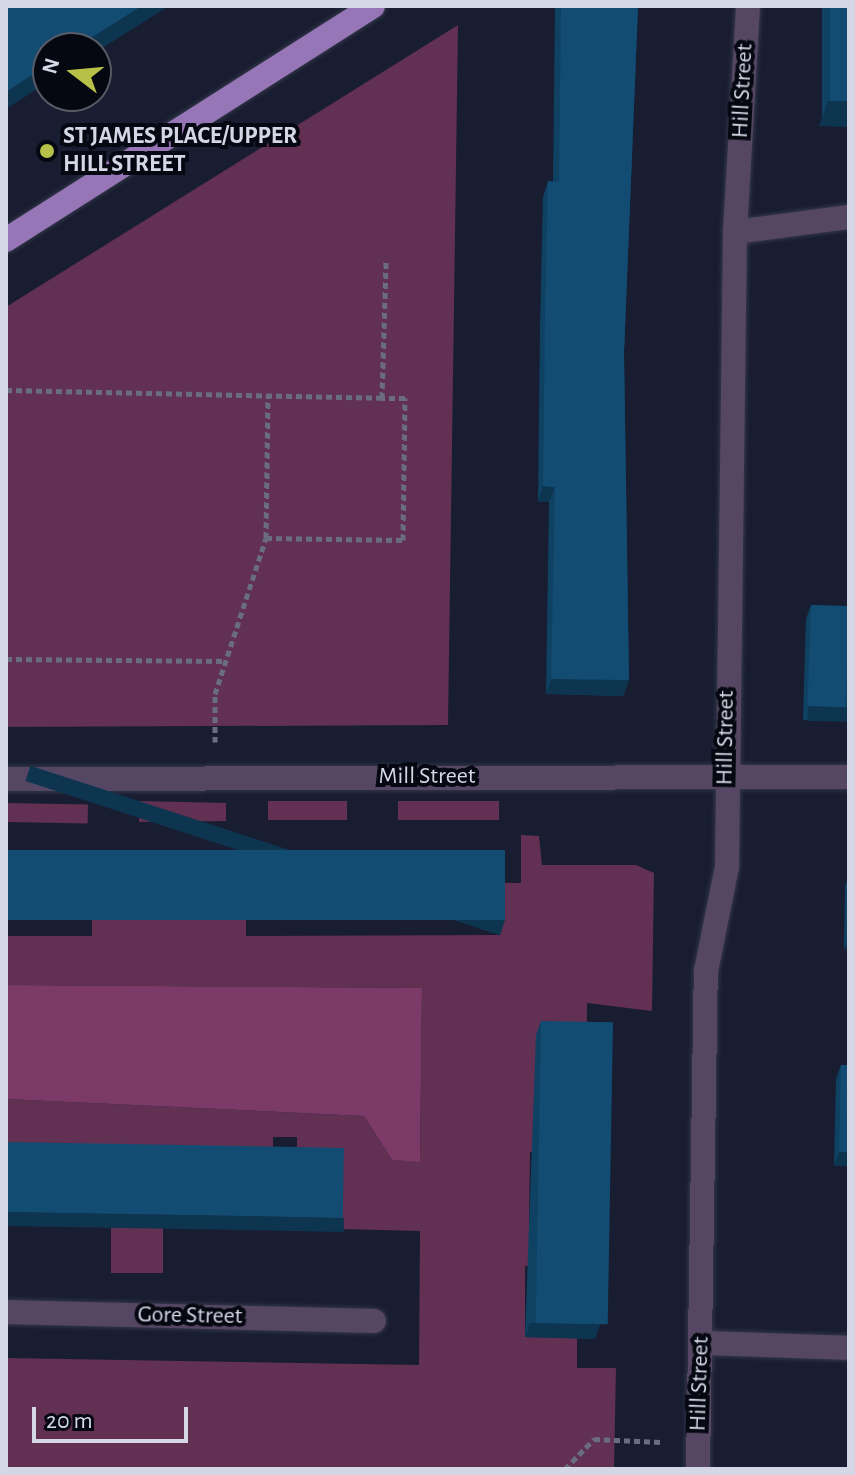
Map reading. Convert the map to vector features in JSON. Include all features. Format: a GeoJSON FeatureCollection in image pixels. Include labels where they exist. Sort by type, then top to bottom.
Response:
{"type":"FeatureCollection","features":[{"type":"Feature","properties":{"kind":"highway"},"geometry":{"type":"LineString","coordinates":[[6,240],[373,6]]}},
{"type":"Feature","properties":{"kind":"street","name":"Hill Street"},"geometry":{"type":"LineString","coordinates":[[698,1469],[706,971],[727,867],[725,776],[735,232],[748,6]]}},
{"type":"Feature","properties":{"kind":"street"},"geometry":{"type":"LineString","coordinates":[[735,232],[849,217]]}},
{"type":"Feature","properties":{"kind":"street","name":"Mill Street"},"geometry":{"type":"LineString","coordinates":[[6,779],[215,775],[849,777]]}},
{"type":"Feature","properties":{"kind":"street","name":"Gore Street"},"geometry":{"type":"LineString","coordinates":[[6,1312],[374,1321]]}},
{"type":"Feature","properties":{"kind":"street"},"geometry":{"type":"LineString","coordinates":[[702,1343],[849,1348]]}},
{"type":"Feature","properties":{"kind":"path"},"geometry":{"type":"LineString","coordinates":[[382,398],[386,260]]}},
{"type":"Feature","properties":{"kind":"path"},"geometry":{"type":"LineString","coordinates":[[6,390],[405,398],[403,540],[266,538]]}},
{"type":"Feature","properties":{"kind":"path"},"geometry":{"type":"LineString","coordinates":[[215,775],[215,694],[266,538],[268,396]]}},
{"type":"Feature","properties":{"kind":"path"},"geometry":{"type":"LineString","coordinates":[[6,659],[225,661]]}},
{"type":"Feature","properties":{"kind":"path"},"geometry":{"type":"LineString","coordinates":[[565,1469],[594,1439],[698,1444]]}},
{"type":"Feature","properties":{"kind":"shaded area"},"geometry":{"type":"Polygon","coordinates":[[[458,25],[448,725],[6,727],[6,307],[458,25]]]}},
{"type":"Feature","properties":{"kind":"shaded area"},"geometry":{"type":"Polygon","coordinates":[[[139,801],[226,803],[226,821],[139,822],[139,801]]]}},
{"type":"Feature","properties":{"kind":"shaded area"},"geometry":{"type":"Polygon","coordinates":[[[268,801],[347,801],[347,820],[268,820],[268,801]]]}},
{"type":"Feature","properties":{"kind":"shaded area"},"geometry":{"type":"Polygon","coordinates":[[[398,801],[499,801],[499,820],[398,820],[398,801]]]}},
{"type":"Feature","properties":{"kind":"shaded area"},"geometry":{"type":"Polygon","coordinates":[[[6,803],[88,804],[88,823],[6,822],[6,803]]]}},
{"type":"Feature","properties":{"kind":"shaded area"},"geometry":{"type":"Polygon","coordinates":[[[521,835],[539,836],[542,865],[636,865],[654,873],[652,1011],[587,1003],[586,1152],[530,1152],[529,1224],[576,1267],[525,1266],[525,1337],[577,1338],[577,1368],[616,1368],[614,1469],[6,1469],[6,1358],[419,1365],[420,1231],[339,1229],[297,1159],[297,1137],[273,1137],[273,1159],[6,1156],[6,1099],[364,1116],[392,1160],[420,1161],[422,988],[6,985],[6,936],[92,936],[92,886],[246,891],[246,936],[499,935],[500,883],[521,883],[521,835]]]}},
{"type":"Feature","properties":{"kind":"shaded area"},"geometry":{"type":"Polygon","coordinates":[[[6,985],[422,988],[420,1162],[392,1160],[364,1116],[6,1099],[6,985]]]}},
{"type":"Feature","properties":{"kind":"shaded area"},"geometry":{"type":"Polygon","coordinates":[[[111,1227],[163,1227],[163,1273],[111,1273],[111,1227]]]}},
{"type":"Feature","properties":{"kind":"building"},"geometry":{"type":"Polygon","coordinates":[[[6,6],[142,6],[101,32],[32,32],[32,75],[6,92],[6,6]]]}},
{"type":"Feature","properties":{"kind":"building"},"geometry":{"type":"Polygon","coordinates":[[[561,6],[638,6],[624,353],[629,680],[551,679],[555,487],[543,486],[545,312],[548,181],[559,182],[561,6]]]}},
{"type":"Feature","properties":{"kind":"building"},"geometry":{"type":"Polygon","coordinates":[[[830,6],[849,6],[849,101],[830,101],[830,6]]]}},
{"type":"Feature","properties":{"kind":"building"},"geometry":{"type":"Polygon","coordinates":[[[811,605],[849,606],[845,707],[807,706],[811,605]]]}},
{"type":"Feature","properties":{"kind":"building"},"geometry":{"type":"Polygon","coordinates":[[[6,850],[505,850],[505,920],[6,920],[6,850]]]}},
{"type":"Feature","properties":{"kind":"building"},"geometry":{"type":"Polygon","coordinates":[[[541,1021],[613,1022],[608,1324],[536,1323],[541,1021]]]}},
{"type":"Feature","properties":{"kind":"building"},"geometry":{"type":"Polygon","coordinates":[[[841,1065],[849,1065],[849,1152],[839,1152],[841,1065]]]}},
{"type":"Feature","properties":{"kind":"building"},"geometry":{"type":"Polygon","coordinates":[[[6,1142],[344,1148],[343,1218],[6,1212],[6,1142]]]}},
{"type":"Feature","properties":{"kind":"place","name":"ST JAMES PLACE/UPPER HILL STREET"},"geometry":{"type":"Point","coordinates":[47,151]}}]}
